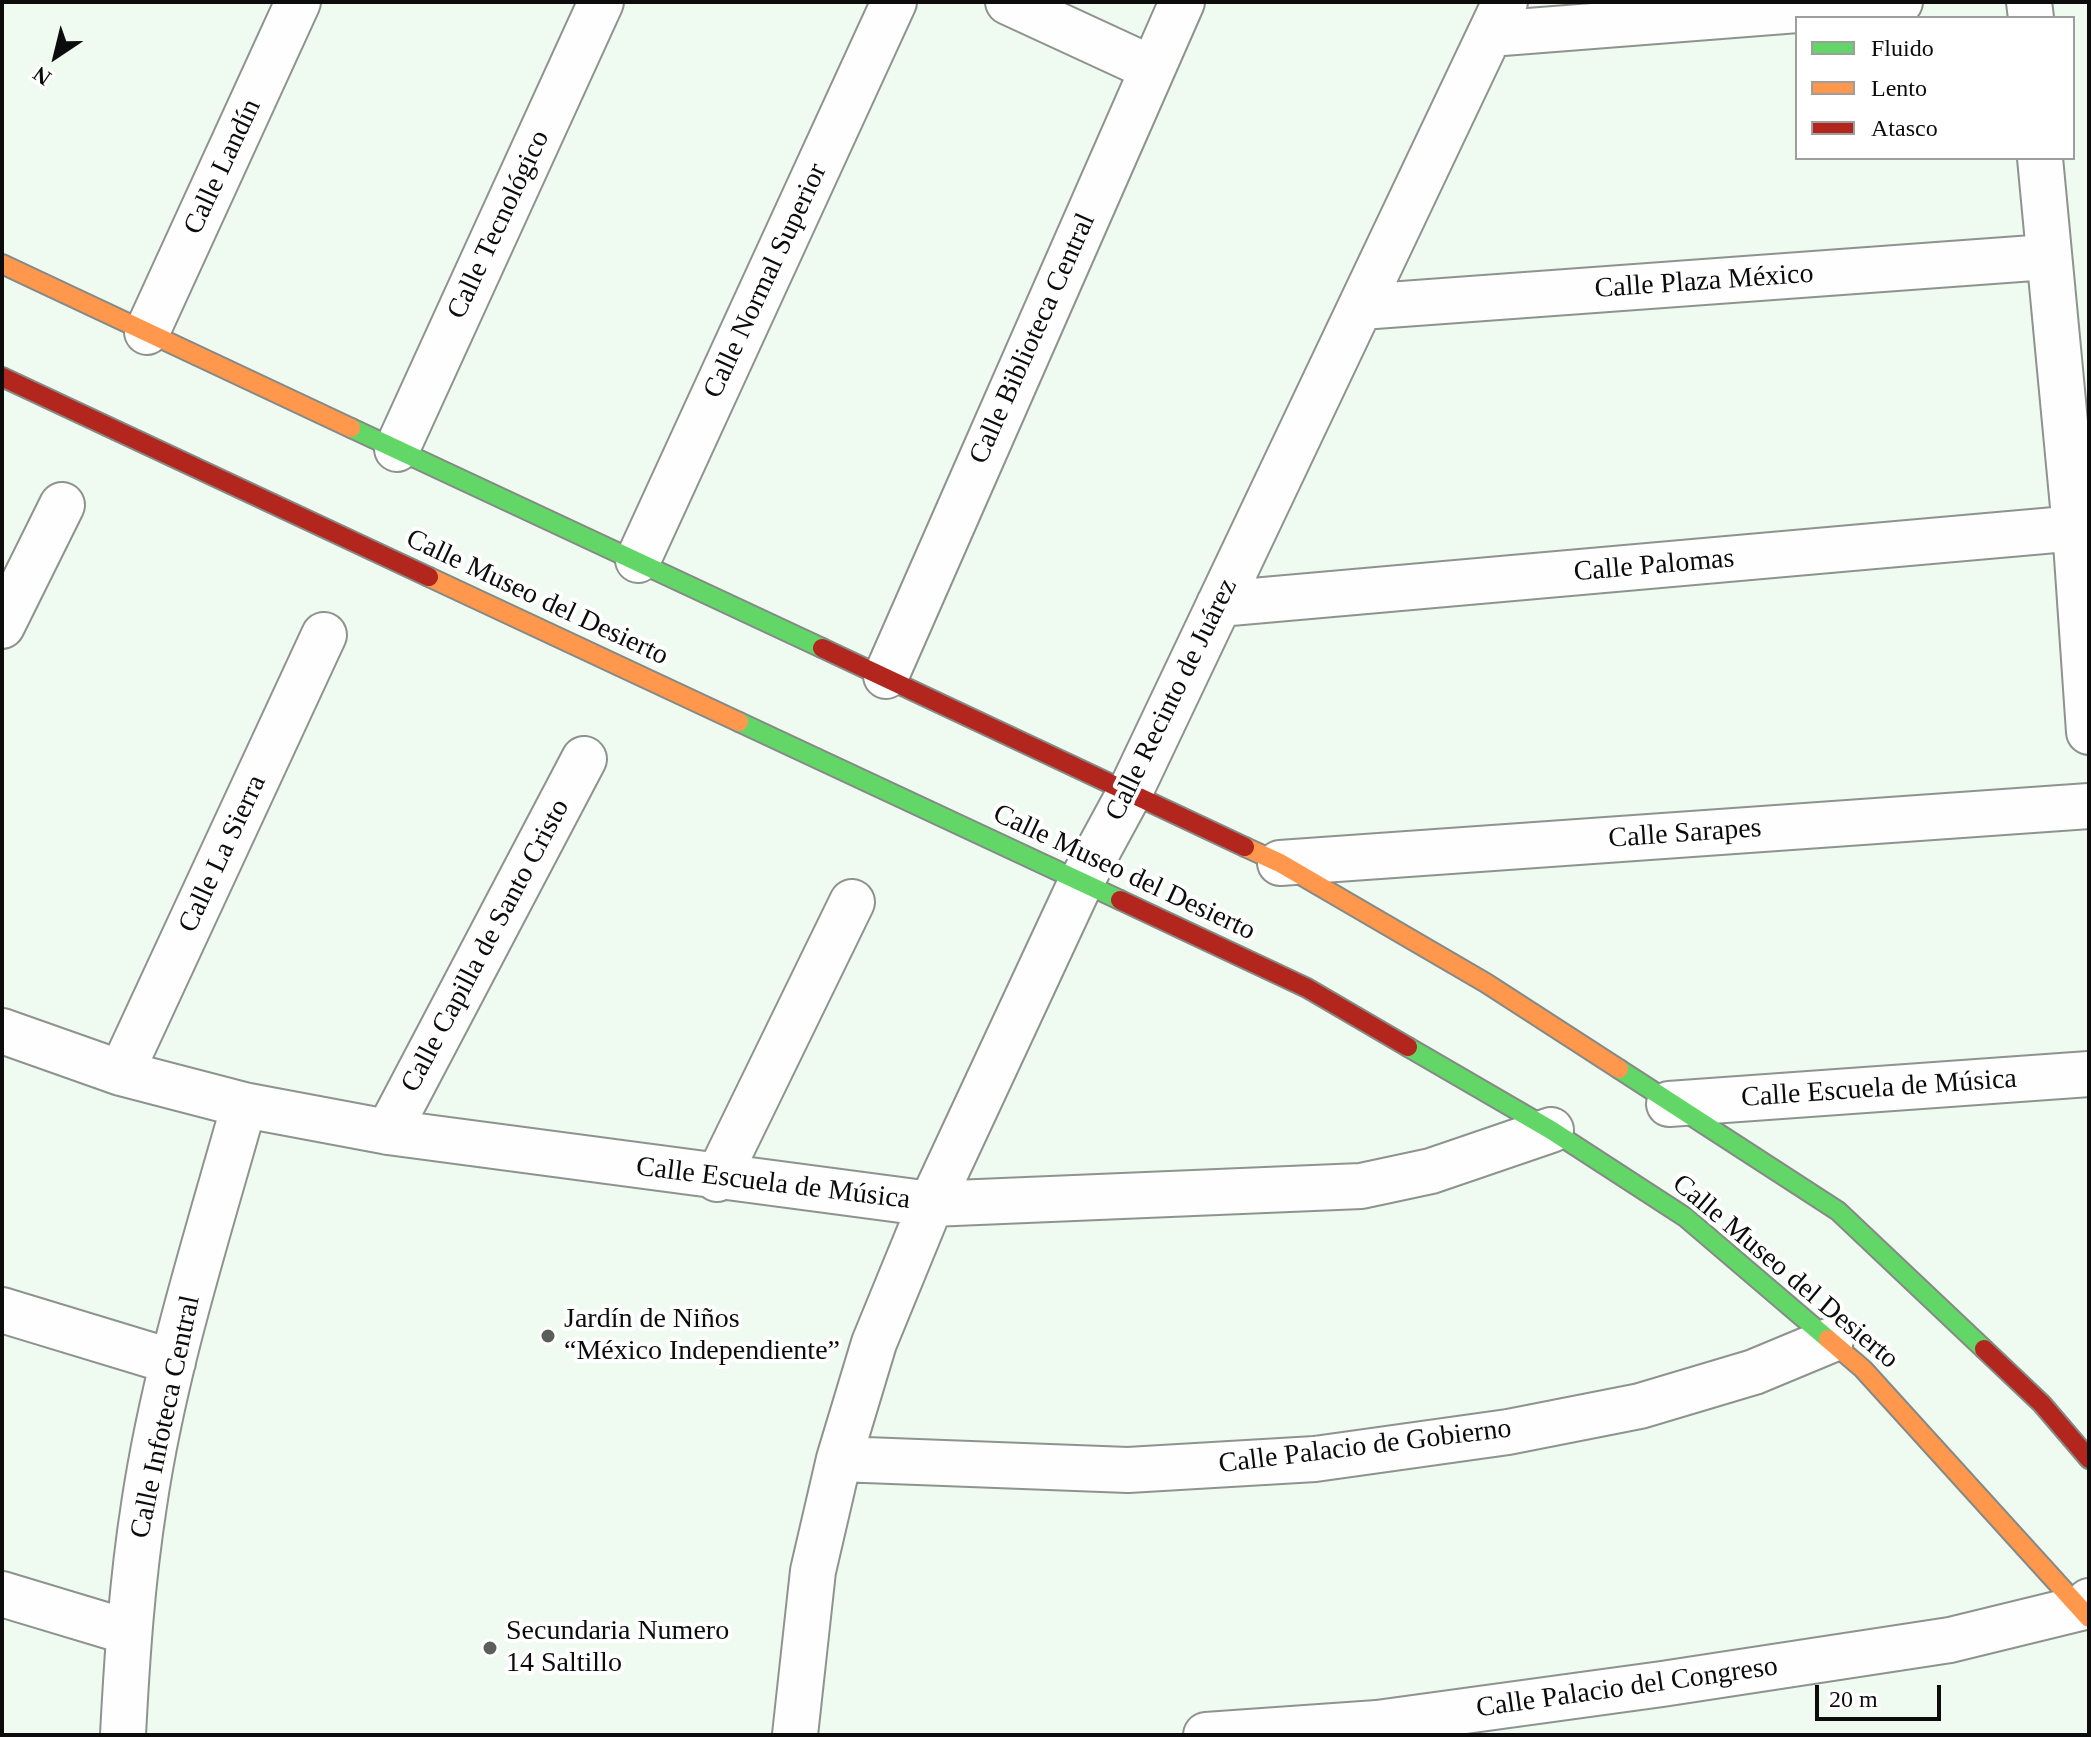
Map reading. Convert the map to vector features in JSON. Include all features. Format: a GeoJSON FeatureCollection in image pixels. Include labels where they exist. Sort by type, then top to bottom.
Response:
{"type":"FeatureCollection","features":[{"type":"Feature","properties":{"kind":"street","name":"Calle Landín"},"geometry":{"type":"LineString","coordinates":[[147,332],[298,2]]}},
{"type":"Feature","properties":{"kind":"street","name":"Calle Tecnológico"},"geometry":{"type":"LineString","coordinates":[[397,449],[601,2]]}},
{"type":"Feature","properties":{"kind":"street","name":"Calle Normal Superior"},"geometry":{"type":"LineString","coordinates":[[638,560],[894,2]]}},
{"type":"Feature","properties":{"kind":"street"},"geometry":{"type":"LineString","coordinates":[[1008,2],[1151,68]]}},
{"type":"Feature","properties":{"kind":"street","name":"Calle Biblioteca Central"},"geometry":{"type":"LineString","coordinates":[[886,676],[1182,2]]}},
{"type":"Feature","properties":{"kind":"street"},"geometry":{"type":"LineString","coordinates":[[1498,18],[1900,2]]}},
{"type":"Feature","properties":{"kind":"street","name":"Calle Recinto de Juárez"},"geometry":{"type":"LineString","coordinates":[[795,1735],[813,1571],[839,1459],[874,1343],[931,1204],[1080,884],[1131,790],[1498,18]]}},
{"type":"Feature","properties":{"kind":"street"},"geometry":{"type":"LineString","coordinates":[[2040,160],[2047,257],[2082,528],[2089,732]]}},
{"type":"Feature","properties":{"kind":"street","name":"Calle Plaza México"},"geometry":{"type":"LineString","coordinates":[[1361,307],[2047,257]]}},
{"type":"Feature","properties":{"kind":"street"},"geometry":{"type":"LineString","coordinates":[[2,264],[1131,790],[1280,863],[1486,983],[1838,1211],[2042,1404],[2089,1459]]}},
{"type":"Feature","properties":{"kind":"street","name":"Calle Museo del Desierto"},"geometry":{"type":"LineString","coordinates":[[2,377],[1307,988],[1551,1130],[1685,1217],[1831,1340],[1863,1369],[2086,1609]]}},
{"type":"Feature","properties":{"kind":"street"},"geometry":{"type":"LineString","coordinates":[[2,626],[62,505]]}},
{"type":"Feature","properties":{"kind":"street","name":"Calle Palomas"},"geometry":{"type":"LineString","coordinates":[[1219,604],[2082,528]]}},
{"type":"Feature","properties":{"kind":"street","name":"Calle La Sierra"},"geometry":{"type":"LineString","coordinates":[[121,1073],[324,635]]}},
{"type":"Feature","properties":{"kind":"street","name":"Calle Capilla de Santo Cristo"},"geometry":{"type":"LineString","coordinates":[[388,1132],[584,759]]}},
{"type":"Feature","properties":{"kind":"street","name":"Calle Sarapes"},"geometry":{"type":"LineString","coordinates":[[1280,863],[2089,806]]}},
{"type":"Feature","properties":{"kind":"street"},"geometry":{"type":"LineString","coordinates":[[717,1179],[852,902]]}},
{"type":"Feature","properties":{"kind":"street","name":"Calle Escuela de Música"},"geometry":{"type":"LineString","coordinates":[[2,1031],[121,1073],[244,1105],[388,1132],[717,1179],[931,1204],[1361,1186],[1431,1171],[1551,1130]]}},
{"type":"Feature","properties":{"kind":"street","name":"Calle Escuela de Música"},"geometry":{"type":"LineString","coordinates":[[1669,1104],[2089,1074]]}},
{"type":"Feature","properties":{"kind":"street","name":"Calle Infoteca Central"},"geometry":{"type":"LineString","coordinates":[[123,1735],[128,1632],[144,1504],[173,1362],[244,1105]]}},
{"type":"Feature","properties":{"kind":"street"},"geometry":{"type":"LineString","coordinates":[[2,1310],[173,1362]]}},
{"type":"Feature","properties":{"kind":"street","name":"Calle Palacio de Gobierno"},"geometry":{"type":"LineString","coordinates":[[839,1459],[1128,1470],[1315,1459],[1508,1432],[1640,1406],[1754,1372],[1831,1340]]}},
{"type":"Feature","properties":{"kind":"street"},"geometry":{"type":"LineString","coordinates":[[2,1594],[128,1632]]}},
{"type":"Feature","properties":{"kind":"street","name":"Calle Palacio del Congreso"},"geometry":{"type":"LineString","coordinates":[[1206,1735],[1377,1723],[1662,1684],[1950,1640],[2086,1609]]}},
{"type":"Feature","properties":{"kind":"traffic: fast"},"geometry":{"type":"LineString","coordinates":[[351,428],[822,648]]}},
{"type":"Feature","properties":{"kind":"traffic: fast"},"geometry":{"type":"LineString","coordinates":[[739,722],[1120,900]]}},
{"type":"Feature","properties":{"kind":"traffic: fast"},"geometry":{"type":"LineString","coordinates":[[1408,1047],[1551,1130],[1685,1217],[1828,1339]]}},
{"type":"Feature","properties":{"kind":"traffic: fast"},"geometry":{"type":"LineString","coordinates":[[1619,1069],[1838,1211],[1984,1349]]}},
{"type":"Feature","properties":{"kind":"traffic: slow"},"geometry":{"type":"LineString","coordinates":[[2,264],[351,428]]}},
{"type":"Feature","properties":{"kind":"traffic: slow"},"geometry":{"type":"LineString","coordinates":[[429,577],[739,722]]}},
{"type":"Feature","properties":{"kind":"traffic: slow"},"geometry":{"type":"LineString","coordinates":[[1245,847],[1280,863],[1486,983],[1619,1069]]}},
{"type":"Feature","properties":{"kind":"traffic: slow"},"geometry":{"type":"LineString","coordinates":[[1828,1339],[1863,1369],[2089,1618]]}},
{"type":"Feature","properties":{"kind":"traffic: jam"},"geometry":{"type":"LineString","coordinates":[[2,377],[429,577]]}},
{"type":"Feature","properties":{"kind":"traffic: jam"},"geometry":{"type":"LineString","coordinates":[[822,648],[1245,847]]}},
{"type":"Feature","properties":{"kind":"traffic: jam"},"geometry":{"type":"LineString","coordinates":[[1120,900],[1307,988],[1408,1047]]}},
{"type":"Feature","properties":{"kind":"traffic: jam"},"geometry":{"type":"LineString","coordinates":[[1984,1349],[2042,1404],[2089,1459]]}},
{"type":"Feature","properties":{"kind":"place","name":"Jardín de Niños “México Independiente”"},"geometry":{"type":"Point","coordinates":[548,1336]}},
{"type":"Feature","properties":{"kind":"place","name":"Secundaria Numero 14 Saltillo"},"geometry":{"type":"Point","coordinates":[490,1648]}}]}
